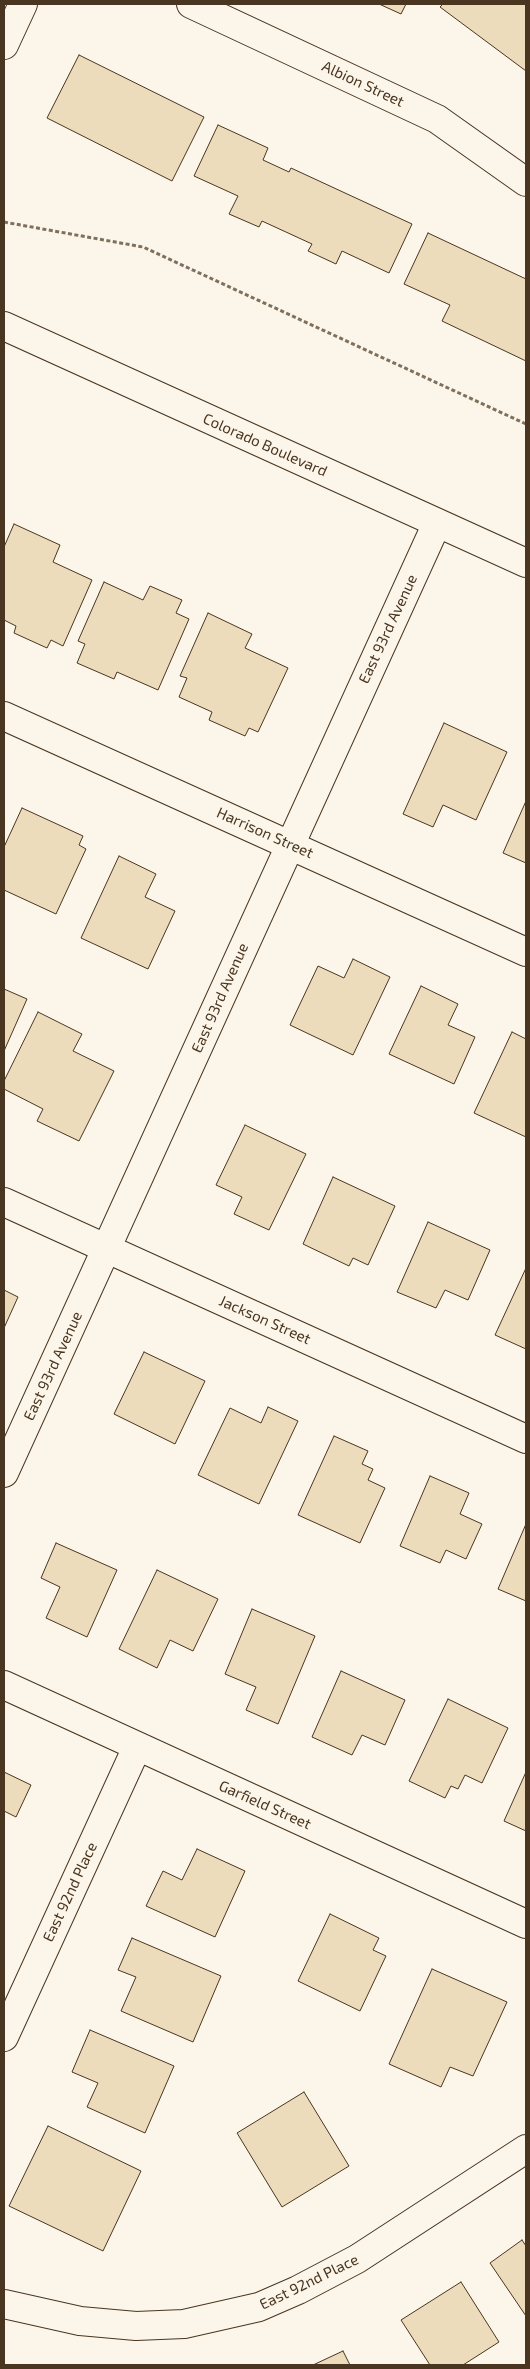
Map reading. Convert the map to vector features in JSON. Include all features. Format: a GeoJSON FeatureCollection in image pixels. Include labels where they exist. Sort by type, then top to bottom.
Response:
{"type":"FeatureCollection","features":[{"type":"Feature","properties":{"kind":"street"},"geometry":{"type":"LineString","coordinates":[[4,45],[23,4]]}},
{"type":"Feature","properties":{"kind":"street","name":"Albion Street"},"geometry":{"type":"LineString","coordinates":[[191,4],[438,119],[526,182]]}},
{"type":"Feature","properties":{"kind":"street","name":"Colorado Boulevard"},"geometry":{"type":"LineString","coordinates":[[4,326],[526,563]]}},
{"type":"Feature","properties":{"kind":"street","name":"East 93rd Avenue"},"geometry":{"type":"LineString","coordinates":[[4,1473],[437,523]]}},
{"type":"Feature","properties":{"kind":"street","name":"Harrison Street"},"geometry":{"type":"LineString","coordinates":[[4,716],[526,952]]}},
{"type":"Feature","properties":{"kind":"street","name":"Jackson Street"},"geometry":{"type":"LineString","coordinates":[[4,1202],[526,1439]]}},
{"type":"Feature","properties":{"kind":"street","name":"Garfield Street"},"geometry":{"type":"LineString","coordinates":[[4,1685],[526,1924]]}},
{"type":"Feature","properties":{"kind":"street","name":"East 92nd Place"},"geometry":{"type":"LineString","coordinates":[[4,2037],[137,1747]]}},
{"type":"Feature","properties":{"kind":"street","name":"East 92nd Place"},"geometry":{"type":"LineString","coordinates":[[4,2304],[80,2322],[136,2326],[184,2324],[259,2307],[298,2290],[357,2259],[526,2149]]}},
{"type":"Feature","properties":{"kind":"path"},"geometry":{"type":"LineString","coordinates":[[4,222],[143,247],[526,424]]}},
{"type":"Feature","properties":{"kind":"building"},"geometry":{"type":"Polygon","coordinates":[[[379,4],[406,4],[401,14],[379,4]]]}},
{"type":"Feature","properties":{"kind":"building"},"geometry":{"type":"Polygon","coordinates":[[[443,4],[526,4],[526,71],[440,7],[443,4]]]}},
{"type":"Feature","properties":{"kind":"building"},"geometry":{"type":"Polygon","coordinates":[[[79,55],[204,117],[172,181],[47,118],[79,55]]]}},
{"type":"Feature","properties":{"kind":"building"},"geometry":{"type":"Polygon","coordinates":[[[218,125],[268,148],[263,160],[289,172],[291,168],[412,224],[389,273],[342,251],[336,264],[308,251],[312,244],[262,221],[259,227],[229,214],[238,196],[194,176],[218,125]]]}},
{"type":"Feature","properties":{"kind":"building"},"geometry":{"type":"Polygon","coordinates":[[[428,233],[526,279],[526,361],[442,321],[450,305],[404,284],[428,233]]]}},
{"type":"Feature","properties":{"kind":"building"},"geometry":{"type":"Polygon","coordinates":[[[14,524],[60,545],[53,562],[92,580],[63,646],[51,640],[47,648],[14,633],[16,626],[4,620],[4,547],[14,524]]]}},
{"type":"Feature","properties":{"kind":"building"},"geometry":{"type":"Polygon","coordinates":[[[104,582],[143,600],[150,586],[182,600],[176,613],[189,619],[158,690],[117,672],[114,679],[77,663],[85,644],[78,641],[104,582]]]}},
{"type":"Feature","properties":{"kind":"building"},"geometry":{"type":"Polygon","coordinates":[[[208,613],[252,634],[245,648],[288,668],[258,732],[249,728],[245,736],[209,720],[212,712],[179,697],[187,678],[180,676],[208,613]]]}},
{"type":"Feature","properties":{"kind":"building"},"geometry":{"type":"Polygon","coordinates":[[[444,723],[507,752],[476,820],[443,805],[433,827],[403,814],[444,723]]]}},
{"type":"Feature","properties":{"kind":"building"},"geometry":{"type":"Polygon","coordinates":[[[526,801],[526,863],[503,853],[526,801]]]}},
{"type":"Feature","properties":{"kind":"building"},"geometry":{"type":"Polygon","coordinates":[[[22,808],[83,836],[79,845],[86,849],[56,914],[4,890],[4,847],[22,808]]]}},
{"type":"Feature","properties":{"kind":"building"},"geometry":{"type":"Polygon","coordinates":[[[119,856],[156,874],[145,897],[175,911],[148,969],[81,938],[119,856]]]}},
{"type":"Feature","properties":{"kind":"building"},"geometry":{"type":"Polygon","coordinates":[[[353,959],[390,977],[353,1055],[290,1025],[318,966],[344,978],[353,959]]]}},
{"type":"Feature","properties":{"kind":"building"},"geometry":{"type":"Polygon","coordinates":[[[421,986],[458,1004],[448,1025],[475,1037],[454,1084],[389,1054],[421,986]]]}},
{"type":"Feature","properties":{"kind":"building"},"geometry":{"type":"Polygon","coordinates":[[[4,989],[27,999],[4,1051],[4,989]]]}},
{"type":"Feature","properties":{"kind":"building"},"geometry":{"type":"Polygon","coordinates":[[[38,1012],[82,1034],[73,1051],[114,1071],[79,1141],[37,1121],[43,1109],[4,1089],[4,1081],[38,1012]]]}},
{"type":"Feature","properties":{"kind":"building"},"geometry":{"type":"Polygon","coordinates":[[[512,1032],[526,1039],[526,1137],[474,1113],[512,1032]]]}},
{"type":"Feature","properties":{"kind":"building"},"geometry":{"type":"Polygon","coordinates":[[[245,1125],[306,1154],[269,1230],[234,1214],[242,1197],[216,1185],[245,1125]]]}},
{"type":"Feature","properties":{"kind":"building"},"geometry":{"type":"Polygon","coordinates":[[[333,1177],[395,1206],[368,1265],[353,1258],[349,1266],[303,1244],[333,1177]]]}},
{"type":"Feature","properties":{"kind":"building"},"geometry":{"type":"Polygon","coordinates":[[[428,1222],[490,1250],[468,1300],[445,1290],[436,1308],[397,1292],[428,1222]]]}},
{"type":"Feature","properties":{"kind":"building"},"geometry":{"type":"Polygon","coordinates":[[[526,1268],[526,1349],[495,1335],[526,1268]]]}},
{"type":"Feature","properties":{"kind":"building"},"geometry":{"type":"Polygon","coordinates":[[[4,1290],[18,1297],[4,1328],[4,1290]]]}},
{"type":"Feature","properties":{"kind":"building"},"geometry":{"type":"Polygon","coordinates":[[[144,1352],[205,1381],[175,1444],[114,1414],[144,1352]]]}},
{"type":"Feature","properties":{"kind":"building"},"geometry":{"type":"Polygon","coordinates":[[[268,1407],[298,1421],[259,1504],[198,1475],[230,1408],[261,1423],[268,1407]]]}},
{"type":"Feature","properties":{"kind":"building"},"geometry":{"type":"Polygon","coordinates":[[[334,1436],[368,1451],[362,1464],[373,1469],[368,1480],[385,1488],[360,1543],[298,1515],[334,1436]]]}},
{"type":"Feature","properties":{"kind":"building"},"geometry":{"type":"Polygon","coordinates":[[[430,1476],[469,1493],[460,1514],[482,1524],[466,1559],[446,1550],[440,1563],[400,1546],[430,1476]]]}},
{"type":"Feature","properties":{"kind":"building"},"geometry":{"type":"Polygon","coordinates":[[[526,1524],[526,1601],[498,1589],[526,1524]]]}},
{"type":"Feature","properties":{"kind":"building"},"geometry":{"type":"Polygon","coordinates":[[[56,1543],[117,1570],[87,1637],[46,1618],[60,1587],[41,1578],[56,1543]]]}},
{"type":"Feature","properties":{"kind":"building"},"geometry":{"type":"Polygon","coordinates":[[[157,1570],[218,1599],[193,1651],[170,1640],[157,1668],[119,1649],[157,1570]]]}},
{"type":"Feature","properties":{"kind":"building"},"geometry":{"type":"Polygon","coordinates":[[[252,1609],[315,1636],[278,1724],[246,1710],[256,1687],[225,1674],[252,1609]]]}},
{"type":"Feature","properties":{"kind":"building"},"geometry":{"type":"Polygon","coordinates":[[[341,1671],[405,1700],[385,1745],[362,1735],[352,1755],[312,1737],[341,1671]]]}},
{"type":"Feature","properties":{"kind":"building"},"geometry":{"type":"Polygon","coordinates":[[[448,1699],[508,1728],[482,1783],[465,1775],[458,1789],[451,1786],[445,1798],[409,1781],[448,1699]]]}},
{"type":"Feature","properties":{"kind":"building"},"geometry":{"type":"Polygon","coordinates":[[[4,1772],[31,1785],[16,1817],[4,1811],[4,1772]]]}},
{"type":"Feature","properties":{"kind":"building"},"geometry":{"type":"Polygon","coordinates":[[[526,1772],[526,1831],[504,1821],[526,1772]]]}},
{"type":"Feature","properties":{"kind":"building"},"geometry":{"type":"Polygon","coordinates":[[[197,1849],[245,1871],[215,1937],[146,1906],[163,1871],[182,1880],[197,1849]]]}},
{"type":"Feature","properties":{"kind":"building"},"geometry":{"type":"Polygon","coordinates":[[[330,1914],[379,1938],[373,1950],[386,1956],[360,2011],[298,1981],[330,1914]]]}},
{"type":"Feature","properties":{"kind":"building"},"geometry":{"type":"Polygon","coordinates":[[[132,1938],[221,1976],[193,2042],[121,2011],[136,1977],[118,1970],[132,1938]]]}},
{"type":"Feature","properties":{"kind":"building"},"geometry":{"type":"Polygon","coordinates":[[[432,1969],[507,2002],[473,2076],[450,2067],[441,2087],[389,2064],[432,1969]]]}},
{"type":"Feature","properties":{"kind":"building"},"geometry":{"type":"Polygon","coordinates":[[[90,2030],[174,2066],[145,2133],[87,2107],[98,2083],[72,2072],[90,2030]]]}},
{"type":"Feature","properties":{"kind":"building"},"geometry":{"type":"Polygon","coordinates":[[[304,2092],[349,2166],[282,2207],[237,2133],[304,2092]]]}},
{"type":"Feature","properties":{"kind":"building"},"geometry":{"type":"Polygon","coordinates":[[[48,2126],[141,2171],[103,2251],[9,2206],[48,2126]]]}},
{"type":"Feature","properties":{"kind":"building"},"geometry":{"type":"Polygon","coordinates":[[[522,2240],[526,2246],[526,2316],[490,2263],[522,2240]]]}},
{"type":"Feature","properties":{"kind":"building"},"geometry":{"type":"Polygon","coordinates":[[[461,2282],[499,2342],[463,2365],[430,2365],[401,2320],[461,2282]]]}},
{"type":"Feature","properties":{"kind":"building"},"geometry":{"type":"Polygon","coordinates":[[[343,2351],[350,2365],[313,2365],[343,2351]]]}}]}
